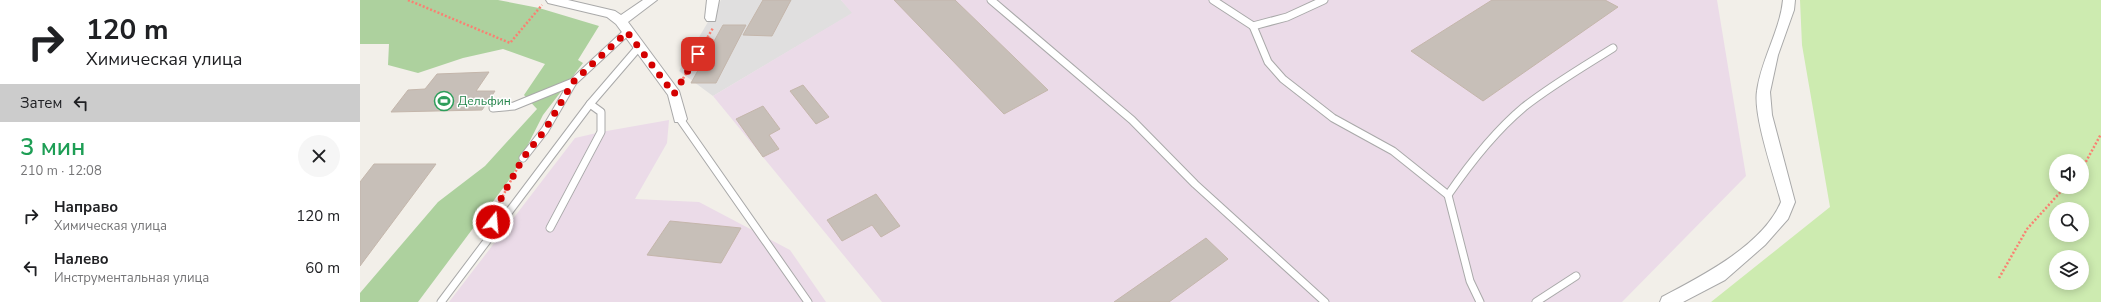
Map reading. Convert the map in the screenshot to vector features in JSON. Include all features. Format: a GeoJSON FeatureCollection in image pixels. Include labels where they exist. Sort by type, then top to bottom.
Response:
{"type":"FeatureCollection","features":[{"type":"Feature","properties":{"kind":"street"},"geometry":{"type":"LineString","coordinates":[[552,0],[612,14],[624,26],[674,94],[680,119]]}},
{"type":"Feature","properties":{"kind":"street"},"geometry":{"type":"LineString","coordinates":[[624,26],[651,0]]}},
{"type":"Feature","properties":{"kind":"street"},"geometry":{"type":"LineString","coordinates":[[710,0],[713,0],[711,18]]}},
{"type":"Feature","properties":{"kind":"street"},"geometry":{"type":"LineString","coordinates":[[1668,302],[1719,275],[1760,241],[1781,219],[1786,208],[1788,202],[1765,115],[1763,92],[1772,55],[1788,10],[1789,0]]}},
{"type":"Feature","properties":{"kind":"lane"},"geometry":{"type":"LineString","coordinates":[[991,0],[1132,120],[1195,184],[1324,302]]}},
{"type":"Feature","properties":{"kind":"lane"},"geometry":{"type":"LineString","coordinates":[[1213,0],[1254,26],[1268,62],[1283,79],[1333,118],[1393,151],[1448,195],[1470,281],[1480,302]]}},
{"type":"Feature","properties":{"kind":"lane"},"geometry":{"type":"LineString","coordinates":[[1254,26],[1287,17],[1324,0]]}},
{"type":"Feature","properties":{"kind":"lane"},"geometry":{"type":"LineString","coordinates":[[523,158],[545,130],[573,82],[624,26]]}},
{"type":"Feature","properties":{"kind":"lane"},"geometry":{"type":"LineString","coordinates":[[441,302],[590,104],[639,47]]}},
{"type":"Feature","properties":{"kind":"lane"},"geometry":{"type":"LineString","coordinates":[[1448,195],[1469,164],[1487,143],[1535,98],[1613,48]]}},
{"type":"Feature","properties":{"kind":"lane"},"geometry":{"type":"LineString","coordinates":[[493,108],[514,106],[573,82]]}},
{"type":"Feature","properties":{"kind":"lane"},"geometry":{"type":"LineString","coordinates":[[550,228],[601,132],[601,112],[590,104]]}},
{"type":"Feature","properties":{"kind":"lane"},"geometry":{"type":"LineString","coordinates":[[680,119],[808,302]]}},
{"type":"Feature","properties":{"kind":"lane"},"geometry":{"type":"LineString","coordinates":[[1536,302],[1576,276]]}},
{"type":"Feature","properties":{"kind":"path"},"geometry":{"type":"LineString","coordinates":[[408,0],[510,43],[547,0]]}},
{"type":"Feature","properties":{"kind":"path"},"geometry":{"type":"LineString","coordinates":[[674,94],[714,27],[711,18]]}},
{"type":"Feature","properties":{"kind":"path"},"geometry":{"type":"LineString","coordinates":[[2089,156],[2101,134]]}},
{"type":"Feature","properties":{"kind":"path"},"geometry":{"type":"LineString","coordinates":[[489,237],[496,208],[523,158]]}},
{"type":"Feature","properties":{"kind":"path"},"geometry":{"type":"LineString","coordinates":[[1999,278],[2027,229],[2059,194]]}},
{"type":"Feature","properties":{"kind":"shaded area"},"geometry":{"type":"Polygon","coordinates":[[[721,0],[841,0],[853,13],[713,96],[679,71],[721,0]]]}},
{"type":"Feature","properties":{"kind":"shaded area"},"geometry":{"type":"Polygon","coordinates":[[[841,0],[1717,0],[1746,176],[1622,302],[882,302],[713,96],[852,13],[841,0]]]}},
{"type":"Feature","properties":{"kind":"shaded area"},"geometry":{"type":"Polygon","coordinates":[[[669,120],[667,143],[635,199],[699,202],[790,250],[826,302],[449,302],[575,138],[669,120]]]}},
{"type":"Feature","properties":{"kind":"green space"},"geometry":{"type":"Polygon","coordinates":[[[360,0],[498,0],[539,8],[599,26],[578,60],[583,63],[543,115],[512,176],[418,302],[360,302],[360,293],[438,202],[485,166],[537,109],[524,95],[545,64],[503,49],[463,58],[418,73],[388,65],[389,44],[360,44],[360,0]]]}},
{"type":"Feature","properties":{"kind":"green space"},"geometry":{"type":"Polygon","coordinates":[[[1800,0],[2101,0],[2101,302],[1711,302],[1830,207],[1802,45],[1800,0]]]}},
{"type":"Feature","properties":{"kind":"building"},"geometry":{"type":"Polygon","coordinates":[[[763,0],[791,0],[772,36],[743,35],[763,0]]]}},
{"type":"Feature","properties":{"kind":"building"},"geometry":{"type":"Polygon","coordinates":[[[894,0],[955,0],[1048,90],[1004,114],[894,0]]]}},
{"type":"Feature","properties":{"kind":"building"},"geometry":{"type":"Polygon","coordinates":[[[1492,0],[1605,0],[1618,7],[1483,101],[1411,51],[1492,0]]]}},
{"type":"Feature","properties":{"kind":"building"},"geometry":{"type":"Polygon","coordinates":[[[723,25],[746,25],[716,83],[691,83],[723,25]]]}},
{"type":"Feature","properties":{"kind":"building","name":"Дельфин"},"geometry":{"type":"Polygon","coordinates":[[[489,72],[476,91],[495,91],[482,110],[391,112],[408,90],[425,89],[437,74],[489,72]]]}},
{"type":"Feature","properties":{"kind":"building"},"geometry":{"type":"Polygon","coordinates":[[[803,85],[829,117],[816,124],[790,91],[803,85]]]}},
{"type":"Feature","properties":{"kind":"building"},"geometry":{"type":"Polygon","coordinates":[[[763,106],[780,129],[769,135],[779,149],[763,157],[736,119],[763,106]]]}},
{"type":"Feature","properties":{"kind":"building"},"geometry":{"type":"Polygon","coordinates":[[[374,164],[436,164],[360,266],[360,182],[374,164]]]}},
{"type":"Feature","properties":{"kind":"building"},"geometry":{"type":"Polygon","coordinates":[[[876,194],[900,226],[881,237],[872,225],[842,241],[827,220],[876,194]]]}},
{"type":"Feature","properties":{"kind":"building"},"geometry":{"type":"Polygon","coordinates":[[[670,221],[741,228],[721,263],[647,255],[670,221]]]}},
{"type":"Feature","properties":{"kind":"building"},"geometry":{"type":"Polygon","coordinates":[[[1206,238],[1228,259],[1169,302],[1114,302],[1206,238]]]}},
{"type":"Feature","properties":{"kind":"place","name":"Дельфин"},"geometry":{"type":"Point","coordinates":[444,101]}},
{"type":"Feature","properties":{"kind":"route"},"geometry":{"type":"LineString","coordinates":[[493,222],[496,208],[523,158],[545,130],[573,82],[627,32],[674,94],[698,54]]}}]}
